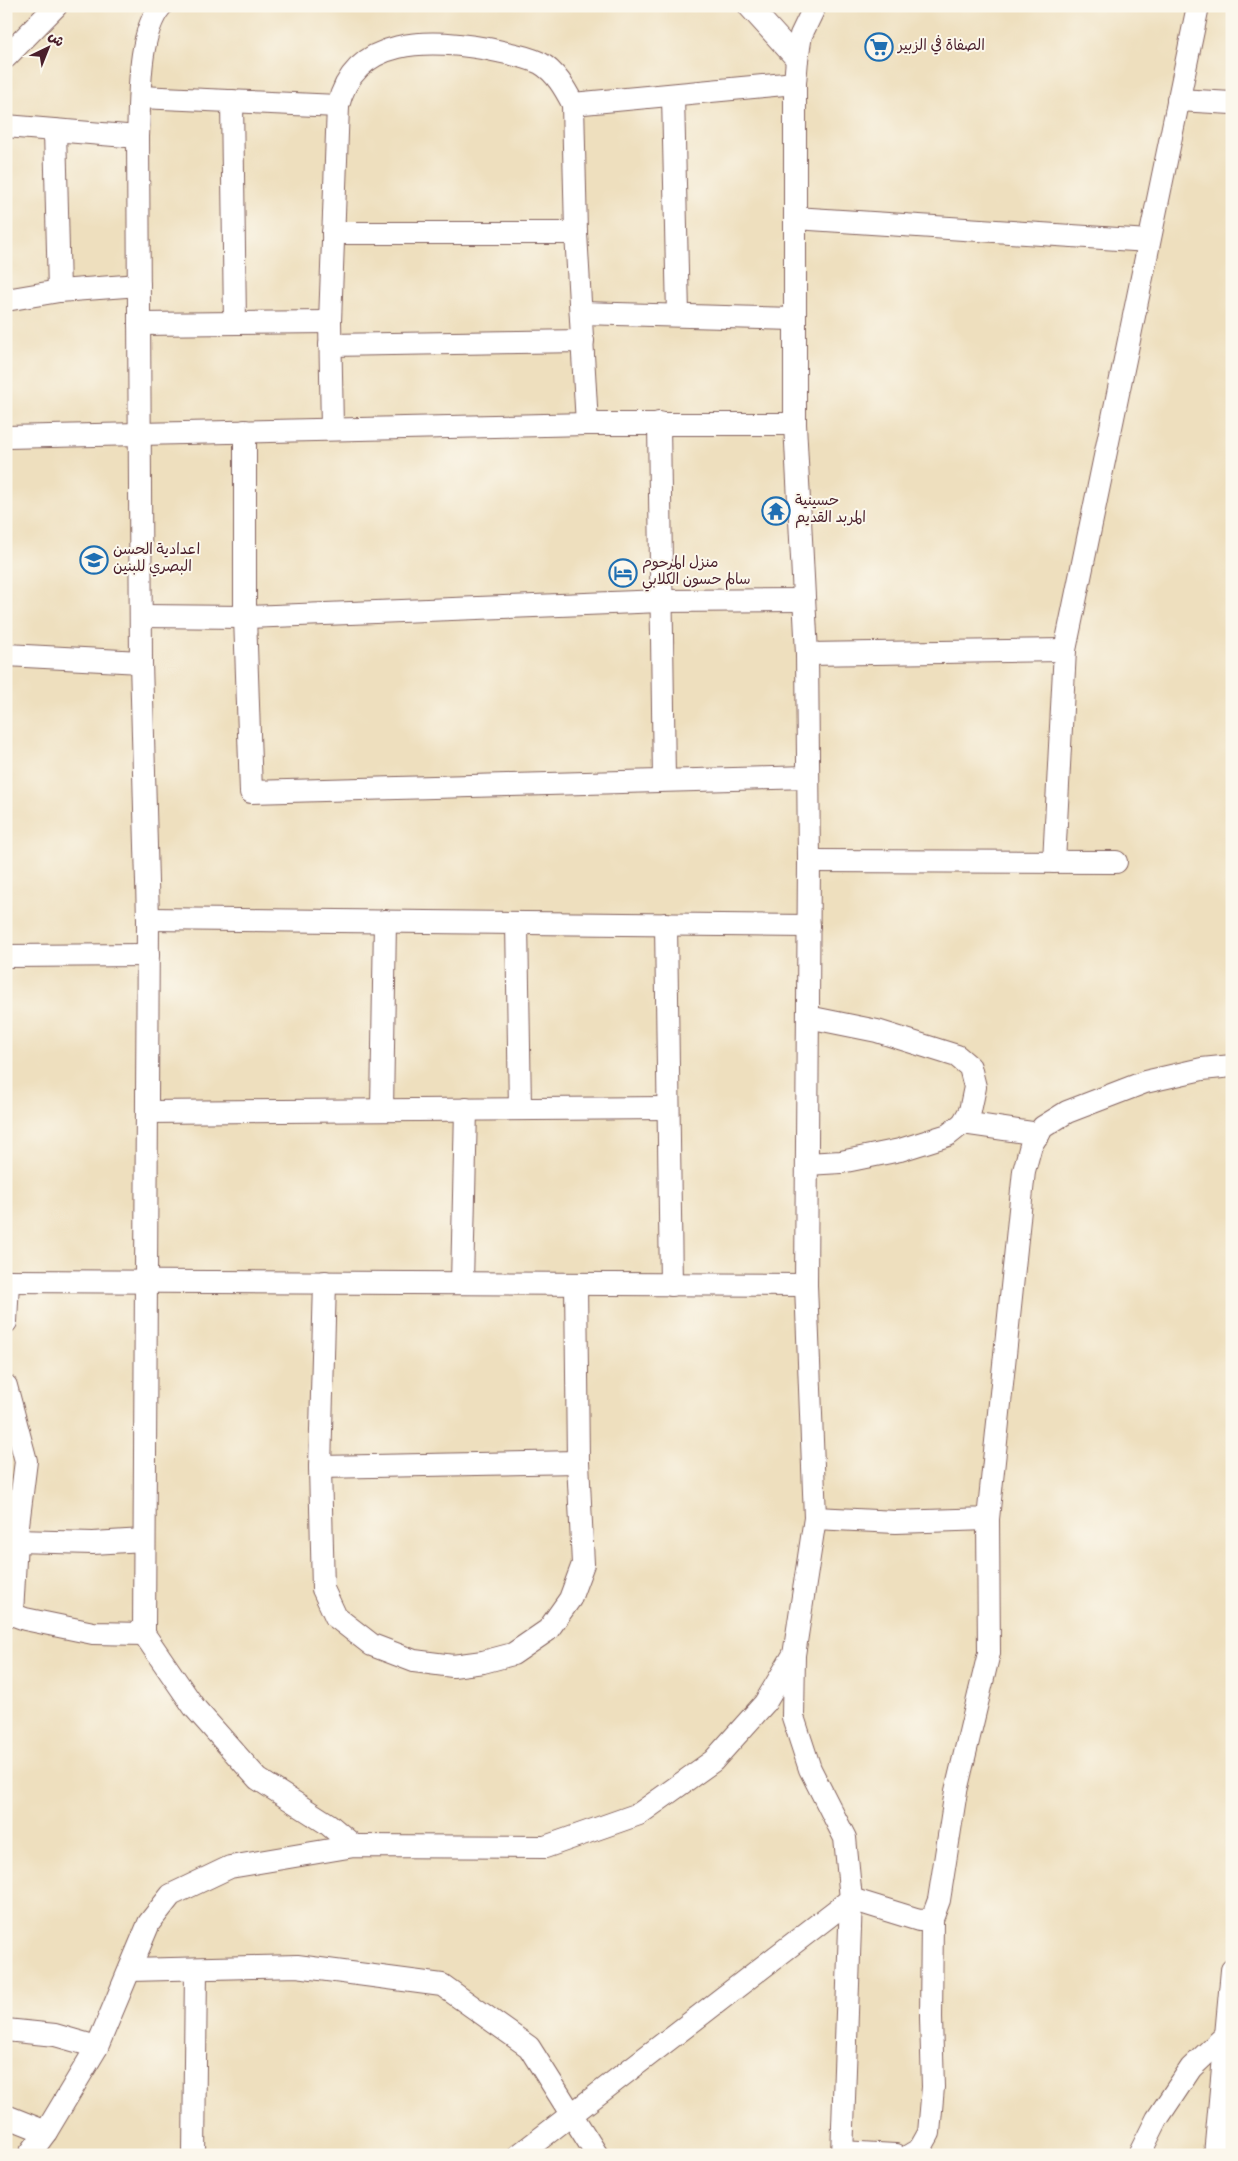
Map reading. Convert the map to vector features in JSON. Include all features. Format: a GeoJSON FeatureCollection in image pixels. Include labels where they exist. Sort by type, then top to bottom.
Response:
{"type":"FeatureCollection","features":[{"type":"Feature","properties":{"kind":"street"},"geometry":{"type":"LineString","coordinates":[[6,57],[56,6]]}},
{"type":"Feature","properties":{"kind":"street"},"geometry":{"type":"LineString","coordinates":[[161,6],[148,29],[140,97],[138,137],[139,435],[148,919],[144,1634],[194,1707],[258,1779],[328,1824],[354,1846]]}},
{"type":"Feature","properties":{"kind":"street"},"geometry":{"type":"LineString","coordinates":[[749,6],[797,59]]}},
{"type":"Feature","properties":{"kind":"street"},"geometry":{"type":"LineString","coordinates":[[814,6],[801,35],[795,83],[795,424],[807,654],[809,926],[806,1285],[815,1518],[794,1655],[793,1717],[810,1769],[845,1838],[852,1899],[842,2153],[895,2155]]}},
{"type":"Feature","properties":{"kind":"street"},"geometry":{"type":"LineString","coordinates":[[1054,862],[1065,650],[1198,6]]}},
{"type":"Feature","properties":{"kind":"street"},"geometry":{"type":"LineString","coordinates":[[332,428],[330,322],[338,106],[342,90],[353,73],[367,58],[406,44],[431,43],[460,44],[503,52],[540,64],[552,72],[566,90],[573,104],[576,232],[587,424]]}},
{"type":"Feature","properties":{"kind":"street"},"geometry":{"type":"LineString","coordinates":[[573,104],[795,83]]}},
{"type":"Feature","properties":{"kind":"street"},"geometry":{"type":"LineString","coordinates":[[673,96],[678,315]]}},
{"type":"Feature","properties":{"kind":"street"},"geometry":{"type":"LineString","coordinates":[[140,97],[338,106]]}},
{"type":"Feature","properties":{"kind":"street"},"geometry":{"type":"LineString","coordinates":[[1178,100],[1232,103]]}},
{"type":"Feature","properties":{"kind":"street"},"geometry":{"type":"LineString","coordinates":[[232,101],[234,323]]}},
{"type":"Feature","properties":{"kind":"street"},"geometry":{"type":"LineString","coordinates":[[6,126],[138,137]]}},
{"type":"Feature","properties":{"kind":"street"},"geometry":{"type":"LineString","coordinates":[[55,130],[59,291]]}},
{"type":"Feature","properties":{"kind":"street"},"geometry":{"type":"LineString","coordinates":[[795,218],[1149,241]]}},
{"type":"Feature","properties":{"kind":"street"},"geometry":{"type":"LineString","coordinates":[[333,233],[576,232]]}},
{"type":"Feature","properties":{"kind":"street"},"geometry":{"type":"LineString","coordinates":[[6,300],[59,291],[139,285]]}},
{"type":"Feature","properties":{"kind":"street"},"geometry":{"type":"LineString","coordinates":[[581,313],[795,318]]}},
{"type":"Feature","properties":{"kind":"street"},"geometry":{"type":"LineString","coordinates":[[139,324],[330,322]]}},
{"type":"Feature","properties":{"kind":"street"},"geometry":{"type":"LineString","coordinates":[[330,345],[583,341]]}},
{"type":"Feature","properties":{"kind":"street"},"geometry":{"type":"LineString","coordinates":[[6,437],[139,435],[332,428],[659,423],[795,424]]}},
{"type":"Feature","properties":{"kind":"street"},"geometry":{"type":"LineString","coordinates":[[659,423],[664,780]]}},
{"type":"Feature","properties":{"kind":"street"},"geometry":{"type":"LineString","coordinates":[[245,431],[245,617],[251,792],[808,776]]}},
{"type":"Feature","properties":{"kind":"street"},"geometry":{"type":"LineString","coordinates":[[142,616],[245,617],[662,601],[804,600]]}},
{"type":"Feature","properties":{"kind":"street"},"geometry":{"type":"LineString","coordinates":[[807,654],[1065,650]]}},
{"type":"Feature","properties":{"kind":"street"},"geometry":{"type":"LineString","coordinates":[[6,655],[142,662]]}},
{"type":"Feature","properties":{"kind":"street"},"geometry":{"type":"LineString","coordinates":[[809,861],[1116,862]]}},
{"type":"Feature","properties":{"kind":"street"},"geometry":{"type":"LineString","coordinates":[[148,919],[809,926]]}},
{"type":"Feature","properties":{"kind":"street"},"geometry":{"type":"LineString","coordinates":[[382,1110],[385,921]]}},
{"type":"Feature","properties":{"kind":"street"},"geometry":{"type":"LineString","coordinates":[[517,923],[520,1109]]}},
{"type":"Feature","properties":{"kind":"street"},"geometry":{"type":"LineString","coordinates":[[666,924],[671,1285]]}},
{"type":"Feature","properties":{"kind":"street"},"geometry":{"type":"LineString","coordinates":[[6,956],[148,956]]}},
{"type":"Feature","properties":{"kind":"street"},"geometry":{"type":"LineString","coordinates":[[807,1164],[841,1162],[900,1150],[948,1135],[963,1123],[970,1111],[975,1086],[970,1067],[958,1056],[877,1031],[808,1017]]}},
{"type":"Feature","properties":{"kind":"street"},"geometry":{"type":"LineString","coordinates":[[910,2155],[920,2149],[929,2132],[932,2087],[932,1919],[939,1900],[956,1790],[989,1653],[988,1519],[1024,1171],[1031,1145],[1043,1127],[1067,1112],[1145,1082],[1202,1069],[1232,1066]]}},
{"type":"Feature","properties":{"kind":"street"},"geometry":{"type":"LineString","coordinates":[[147,1112],[668,1108]]}},
{"type":"Feature","properties":{"kind":"street"},"geometry":{"type":"LineString","coordinates":[[462,1283],[466,1110]]}},
{"type":"Feature","properties":{"kind":"street"},"geometry":{"type":"LineString","coordinates":[[963,1123],[1039,1134]]}},
{"type":"Feature","properties":{"kind":"street"},"geometry":{"type":"LineString","coordinates":[[6,1322],[7,1281],[806,1285]]}},
{"type":"Feature","properties":{"kind":"street"},"geometry":{"type":"LineString","coordinates":[[325,1282],[320,1467],[323,1589],[336,1617],[372,1645],[414,1661],[453,1666],[484,1662],[513,1654],[548,1630],[570,1599],[583,1564],[578,1462],[576,1284]]}},
{"type":"Feature","properties":{"kind":"street"},"geometry":{"type":"LineString","coordinates":[[6,1386],[26,1461],[9,1613],[25,1619],[93,1633],[144,1634]]}},
{"type":"Feature","properties":{"kind":"street"},"geometry":{"type":"LineString","coordinates":[[320,1467],[578,1462]]}},
{"type":"Feature","properties":{"kind":"street"},"geometry":{"type":"LineString","coordinates":[[815,1518],[896,1522],[988,1519]]}},
{"type":"Feature","properties":{"kind":"street"},"geometry":{"type":"LineString","coordinates":[[16,1541],[92,1543],[144,1540]]}},
{"type":"Feature","properties":{"kind":"street"},"geometry":{"type":"LineString","coordinates":[[29,2155],[46,2132],[98,2047],[149,1924],[171,1895],[230,1867],[354,1846],[545,1846],[639,1814],[713,1761],[765,1703],[794,1655]]}},
{"type":"Feature","properties":{"kind":"street"},"geometry":{"type":"LineString","coordinates":[[852,1899],[919,1920],[932,1919]]}},
{"type":"Feature","properties":{"kind":"street"},"geometry":{"type":"LineString","coordinates":[[519,2155],[852,1899]]}},
{"type":"Feature","properties":{"kind":"street"},"geometry":{"type":"LineString","coordinates":[[131,1970],[297,1966],[442,1984],[529,2047],[597,2155]]}},
{"type":"Feature","properties":{"kind":"street"},"geometry":{"type":"LineString","coordinates":[[194,2155],[196,1969]]}},
{"type":"Feature","properties":{"kind":"street"},"geometry":{"type":"LineString","coordinates":[[1215,2155],[1232,1970]]}},
{"type":"Feature","properties":{"kind":"street"},"geometry":{"type":"LineString","coordinates":[[6,2030],[55,2035],[98,2047]]}},
{"type":"Feature","properties":{"kind":"street"},"geometry":{"type":"LineString","coordinates":[[1139,2155],[1157,2119],[1191,2068],[1226,2035]]}},
{"type":"Feature","properties":{"kind":"street"},"geometry":{"type":"LineString","coordinates":[[6,2116],[46,2132]]}},
{"type":"Feature","properties":{"kind":"place","name":"الصفاة في الزبير"},"geometry":{"type":"Point","coordinates":[879,47]}},
{"type":"Feature","properties":{"kind":"place","name":"حسينية المربد القديم"},"geometry":{"type":"Point","coordinates":[776,511]}},
{"type":"Feature","properties":{"kind":"place","name":"اعدادية الحسن البصري للبنين"},"geometry":{"type":"Point","coordinates":[94,560]}},
{"type":"Feature","properties":{"kind":"place","name":"منزل المرحوم سالم حسون الكلابي"},"geometry":{"type":"Point","coordinates":[623,573]}}]}
